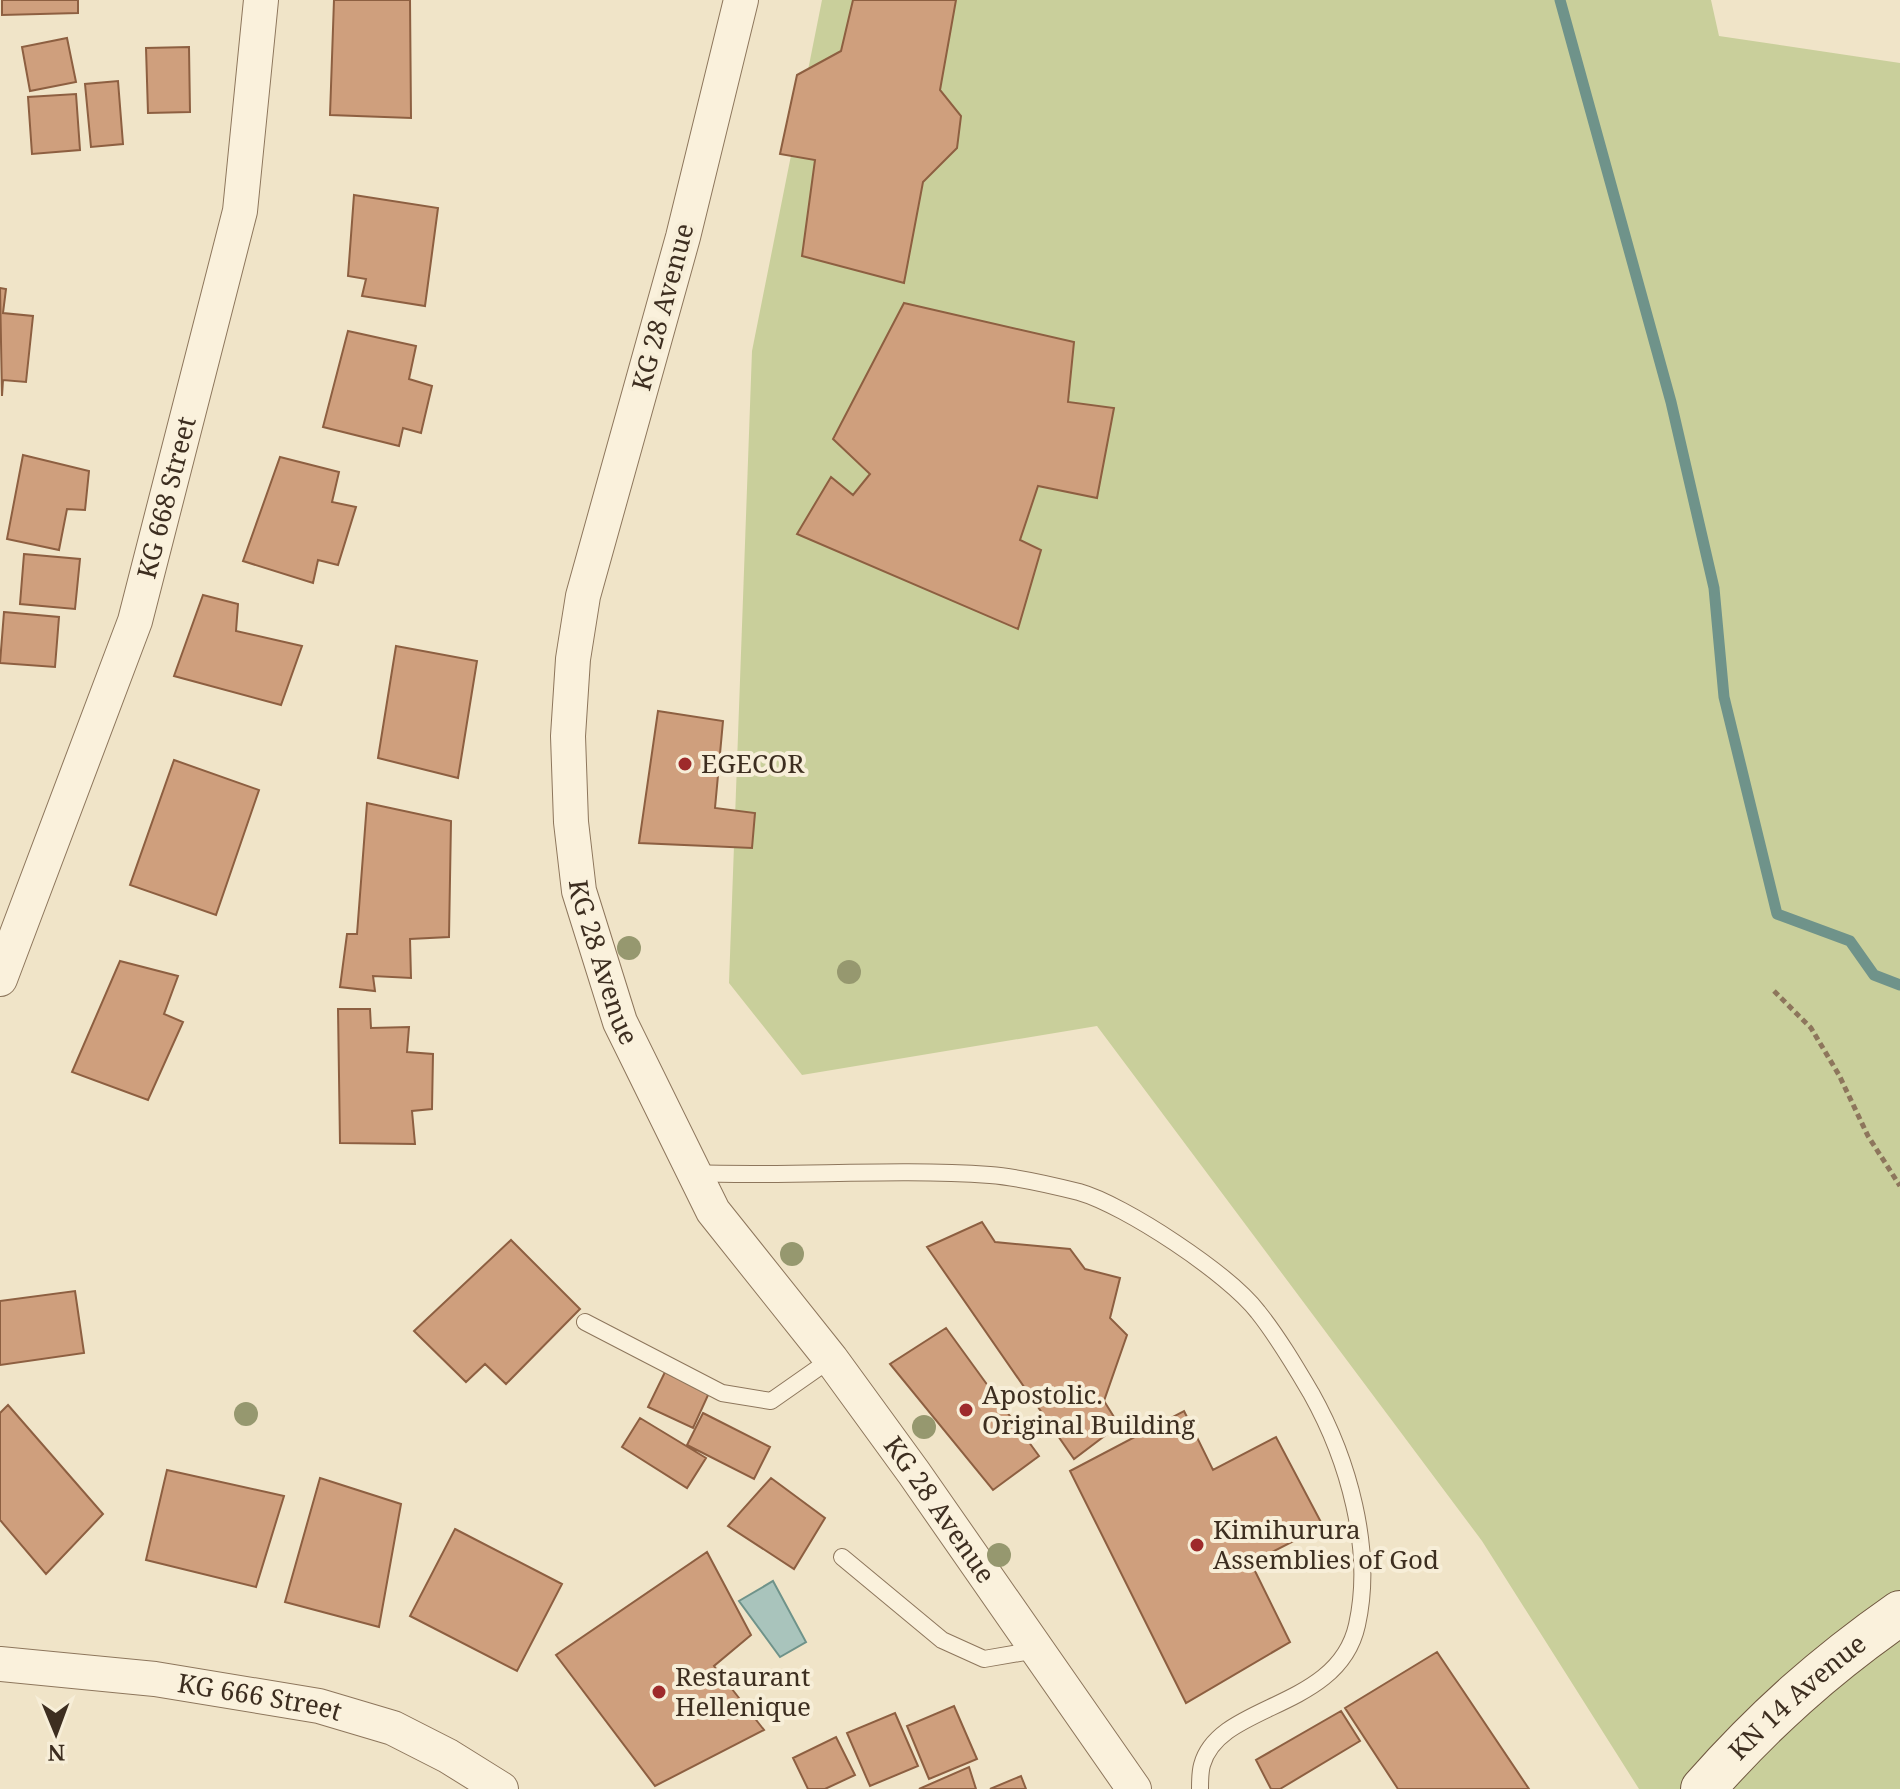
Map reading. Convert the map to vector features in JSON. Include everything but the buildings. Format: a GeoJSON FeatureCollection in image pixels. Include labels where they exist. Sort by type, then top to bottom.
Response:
{"type":"FeatureCollection","features":[{"type":"Feature","properties":{"kind":"main road","name":"KN 14 Avenue"},"geometry":{"type":"LineString","coordinates":[[1703,1789],[1750,1735],[1796,1691],[1900,1613]]}},
{"type":"Feature","properties":{"kind":"street","name":"KG 668 Street"},"geometry":{"type":"LineString","coordinates":[[0,979],[135,621],[240,211],[261,0]]}},
{"type":"Feature","properties":{"kind":"street","name":"KG 28 Avenue"},"geometry":{"type":"LineString","coordinates":[[741,0],[683,237],[583,596],[573,659],[568,736],[571,822],[579,891],[620,1022],[713,1211],[831,1359],[1039,1649],[1134,1789]]}},
{"type":"Feature","properties":{"kind":"street","name":"KG 666 Street"},"geometry":{"type":"LineString","coordinates":[[0,1664],[155,1679],[319,1706],[393,1728],[448,1756],[501,1789]]}},
{"type":"Feature","properties":{"kind":"lane"},"geometry":{"type":"LineString","coordinates":[[694,1173],[992,1175],[1082,1193],[1150,1228],[1210,1266],[1257,1310],[1297,1370],[1331,1430],[1341,1456],[1350,1482],[1362,1594],[1357,1628],[1341,1665],[1321,1682],[1223,1734],[1202,1762],[1200,1789]]}},
{"type":"Feature","properties":{"kind":"lane"},"geometry":{"type":"LineString","coordinates":[[585,1322],[722,1393],[771,1401],[831,1359]]}},
{"type":"Feature","properties":{"kind":"lane"},"geometry":{"type":"LineString","coordinates":[[842,1557],[942,1640],[984,1659],[1039,1649]]}},
{"type":"Feature","properties":{"kind":"path"},"geometry":{"type":"LineString","coordinates":[[1774,991],[1811,1028],[1839,1075],[1868,1136],[1900,1186]]}},
{"type":"Feature","properties":{"kind":"green space"},"geometry":{"type":"Polygon","coordinates":[[[822,0],[1711,0],[1719,36],[1900,63],[1900,1789],[1639,1789],[1482,1541],[1097,1026],[802,1075],[729,983],[752,351],[822,0]]]}},
{"type":"Feature","properties":{"kind":"water"},"geometry":{"type":"Polygon","coordinates":[[[773,1581],[806,1642],[780,1657],[739,1601],[773,1581]]]}},
{"type":"Feature","properties":{"kind":"waterway"},"geometry":{"type":"LineString","coordinates":[[1560,0],[1671,402],[1714,588],[1724,697],[1777,914],[1850,941],[1874,975],[1900,985]]}},
{"type":"Feature","properties":{"kind":"place","name":"EGECOR"},"geometry":{"type":"Point","coordinates":[685,764]}},
{"type":"Feature","properties":{"kind":"place","name":"Apostolic. Original Building"},"geometry":{"type":"Point","coordinates":[966,1410]}},
{"type":"Feature","properties":{"kind":"place","name":"Kimihurura Assemblies of God"},"geometry":{"type":"Point","coordinates":[1197,1545]}},
{"type":"Feature","properties":{"kind":"place","name":"Restaurant Hellenique"},"geometry":{"type":"Point","coordinates":[659,1692]}}]}
